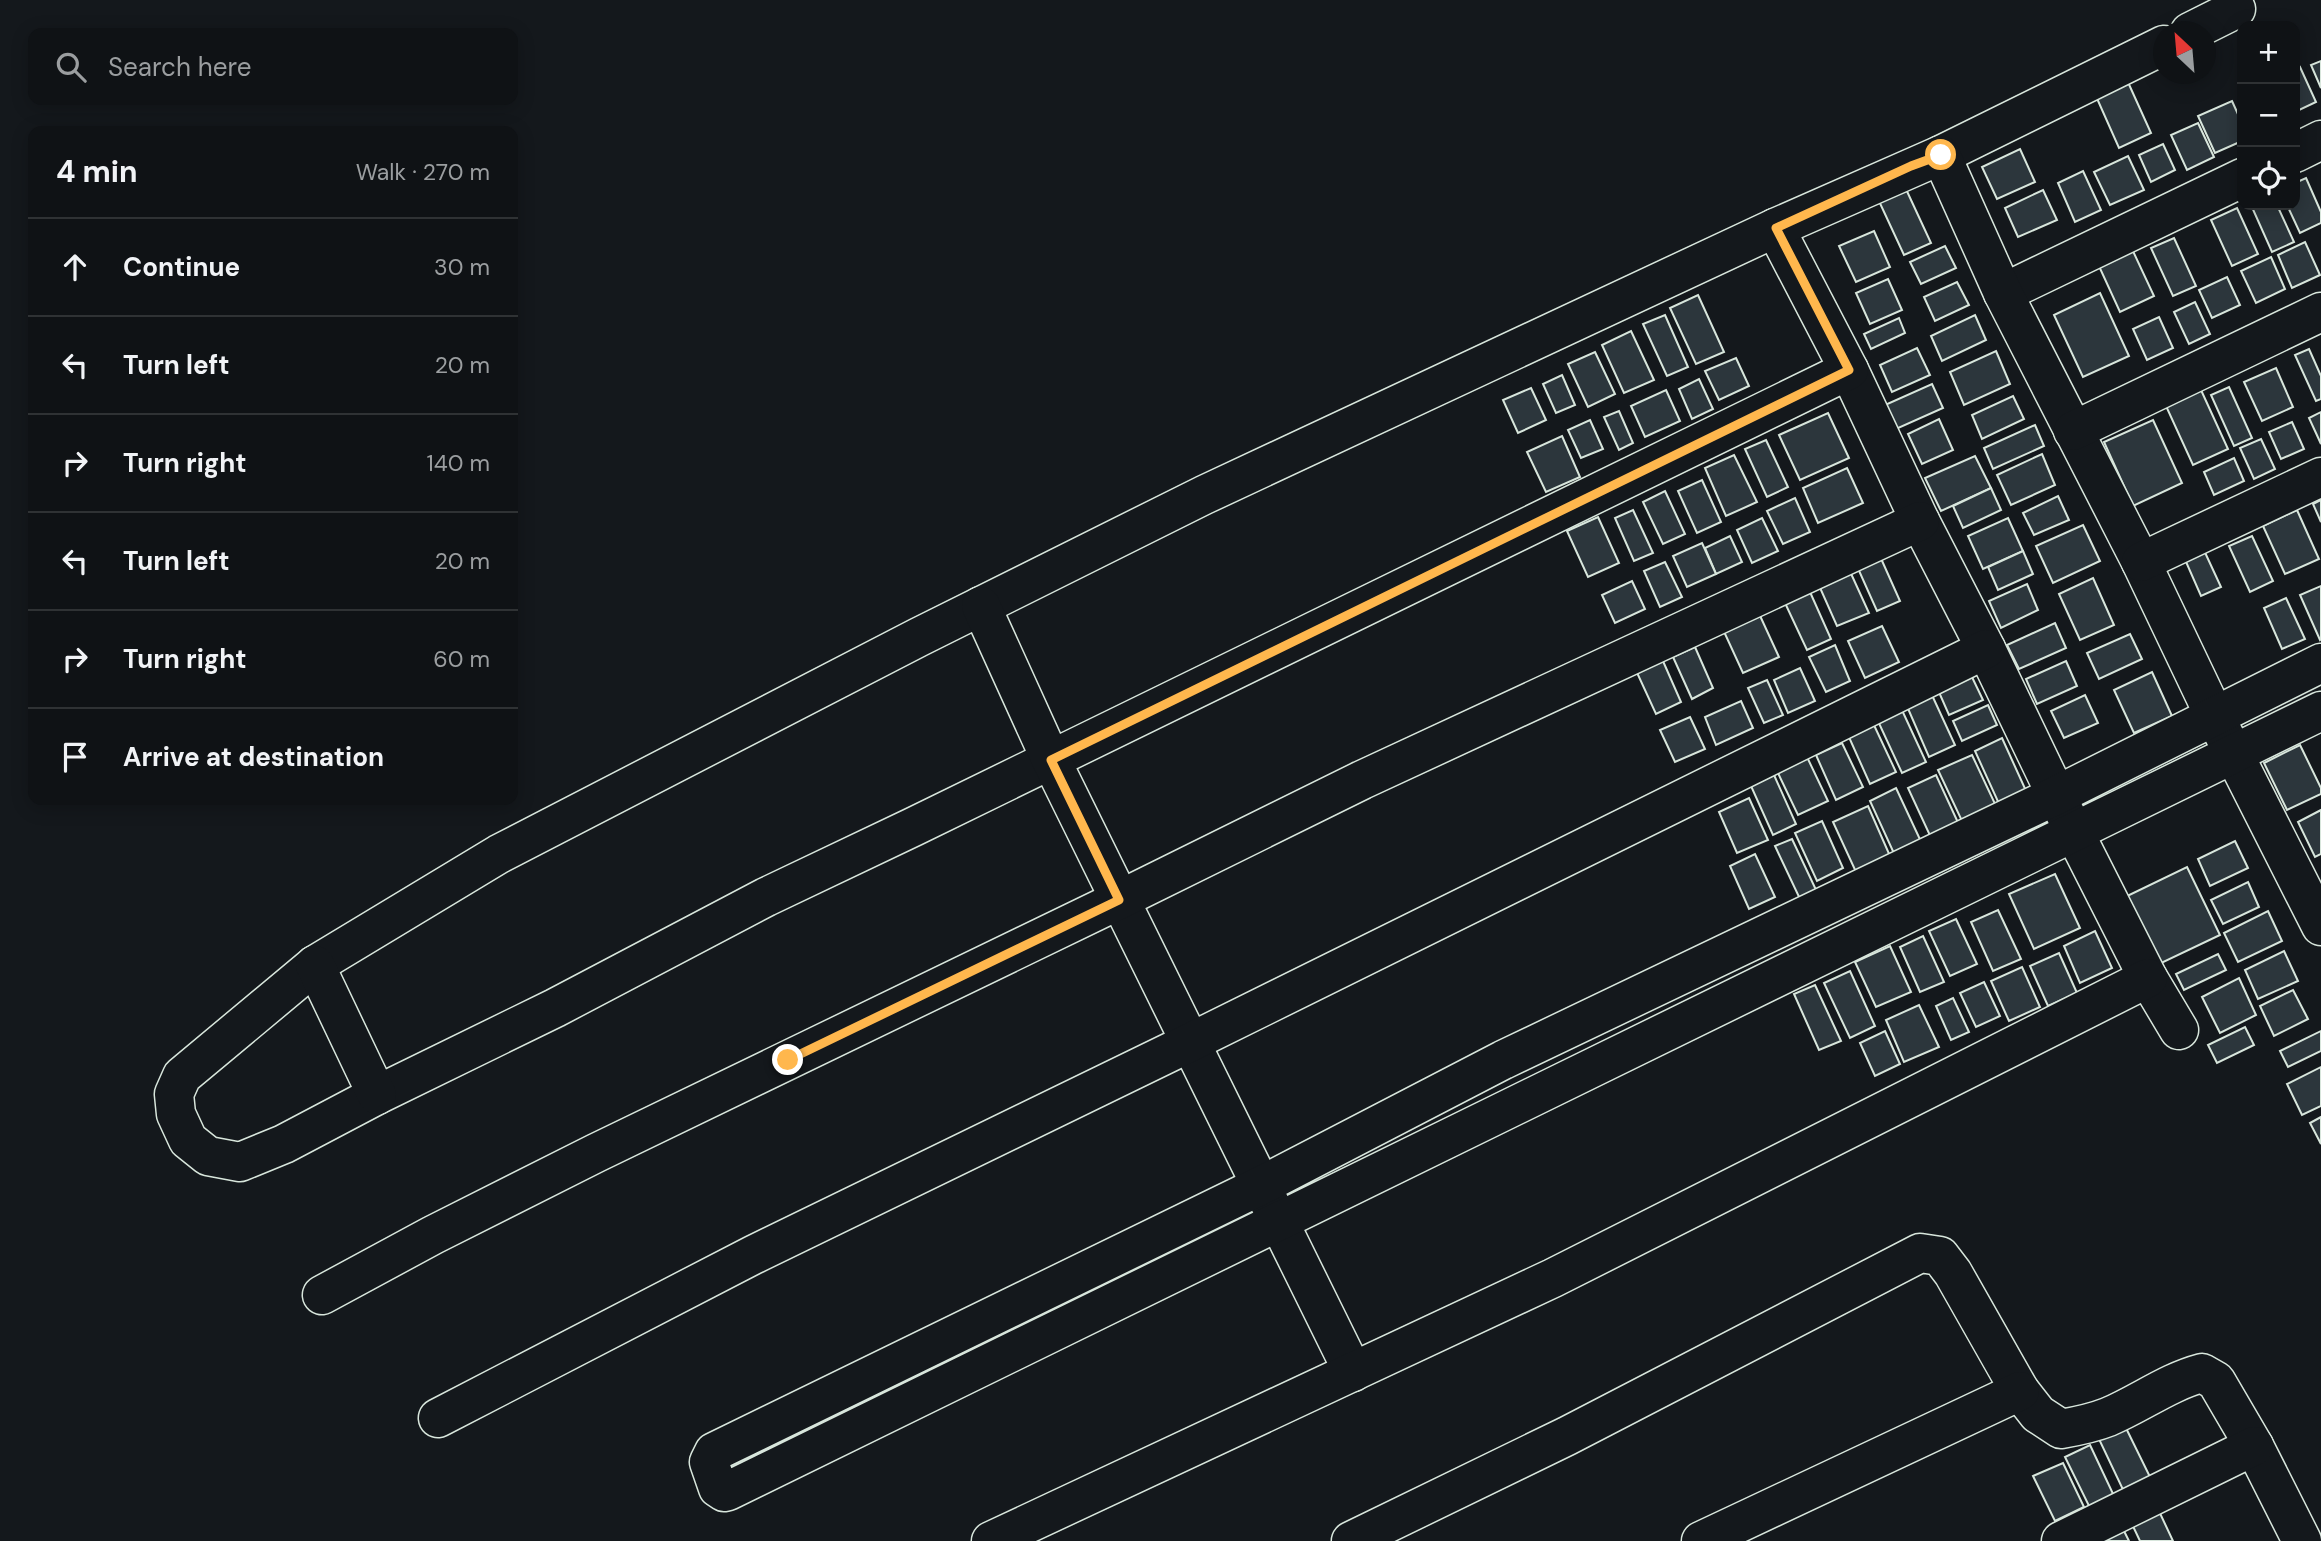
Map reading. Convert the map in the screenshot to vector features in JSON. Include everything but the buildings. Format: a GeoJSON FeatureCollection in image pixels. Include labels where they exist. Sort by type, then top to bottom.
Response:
{"type":"FeatureCollection","features":[{"type":"Feature","properties":{"kind":"street"},"geometry":{"type":"LineString","coordinates":[[2212,21],[2236,9]]}},
{"type":"Feature","properties":{"kind":"street"},"geometry":{"type":"LineString","coordinates":[[1849,370],[766,897],[555,1008],[284,1144],[240,1162],[208,1156],[188,1140],[176,1114],[174,1094],[182,1076],[315,965],[499,854],[981,606],[1204,495],[1776,228],[1941,155],[2153,50]]}},
{"type":"Feature","properties":{"kind":"street"},"geometry":{"type":"LineString","coordinates":[[2300,150],[2321,140]]}},
{"type":"Feature","properties":{"kind":"street"},"geometry":{"type":"LineString","coordinates":[[1941,155],[2003,293],[2141,562],[2214,715],[2316,906]]}},
{"type":"Feature","properties":{"kind":"street"},"geometry":{"type":"LineString","coordinates":[[2003,293],[2237,180]]}},
{"type":"Feature","properties":{"kind":"street"},"geometry":{"type":"LineString","coordinates":[[1776,228],[1849,370],[1920,521],[1986,649],[2074,832],[2148,978],[2179,1030]]}},
{"type":"Feature","properties":{"kind":"street"},"geometry":{"type":"LineString","coordinates":[[2073,431],[2321,312]]}},
{"type":"Feature","properties":{"kind":"street"},"geometry":{"type":"LineString","coordinates":[[2141,562],[2321,477]]}},
{"type":"Feature","properties":{"kind":"street"},"geometry":{"type":"LineString","coordinates":[[322,1294],[596,1153],[1362,780],[1920,521]]}},
{"type":"Feature","properties":{"kind":"street"},"geometry":{"type":"LineString","coordinates":[[981,606],[1051,760],[1353,1372]]}},
{"type":"Feature","properties":{"kind":"street"},"geometry":{"type":"LineString","coordinates":[[438,1418],[753,1255],[1986,649]]}},
{"type":"Feature","properties":{"kind":"street"},"geometry":{"type":"LineString","coordinates":[[2321,663],[2057,795],[1503,1060],[1260,1186],[714,1452],[709,1468],[718,1488],[724,1492],[728,1491],[2321,710]]}},
{"type":"Feature","properties":{"kind":"street"},"geometry":{"type":"LineString","coordinates":[[315,965],[377,1095]]}},
{"type":"Feature","properties":{"kind":"street"},"geometry":{"type":"LineString","coordinates":[[991,1541],[1553,1278],[2148,978]]}},
{"type":"Feature","properties":{"kind":"street"},"geometry":{"type":"LineString","coordinates":[[1352,1541],[1567,1436],[1920,1253],[1940,1256],[1953,1273],[2020,1391],[2038,1414],[2061,1429],[2089,1424],[2110,1416],[2183,1378],[2202,1373],[2216,1381],[2254,1446],[2302,1541]]}},
{"type":"Feature","properties":{"kind":"street"},"geometry":{"type":"LineString","coordinates":[[1701,1541],[2020,1391]]}},
{"type":"Feature","properties":{"kind":"street"},"geometry":{"type":"LineString","coordinates":[[2061,1541],[2254,1446]]}},
{"type":"Feature","properties":{"kind":"route"},"geometry":{"type":"LineString","coordinates":[[788,1060],[1119,900],[1051,760],[1849,370],[1776,228],[1941,155]]}}]}
